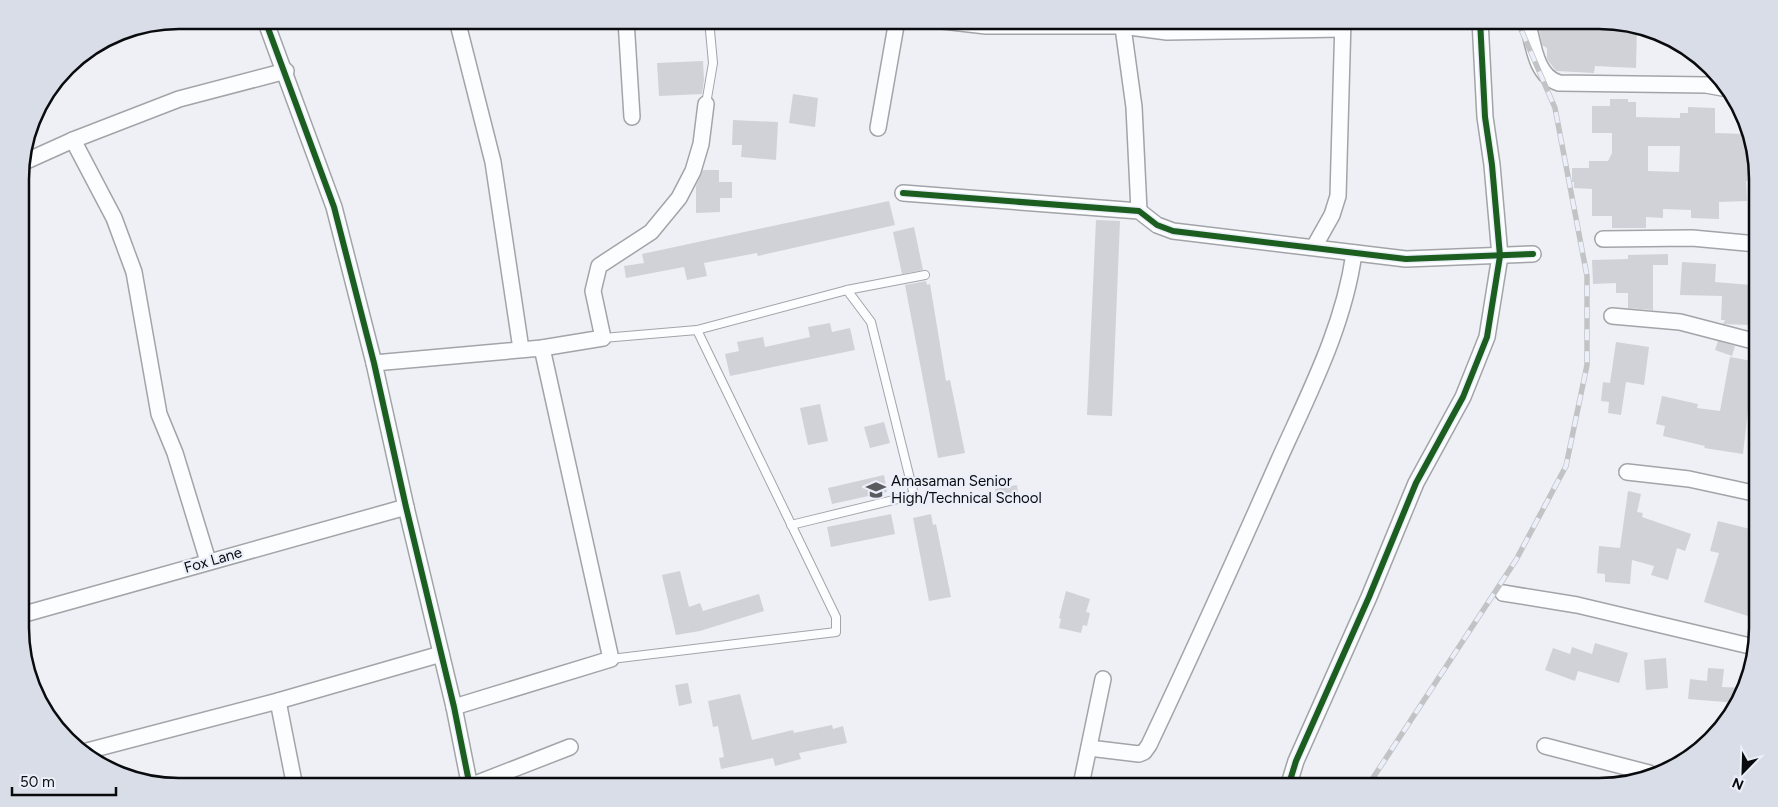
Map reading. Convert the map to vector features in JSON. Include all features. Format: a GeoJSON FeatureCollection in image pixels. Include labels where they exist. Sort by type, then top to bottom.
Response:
{"type":"FeatureCollection","features":[{"type":"Feature","properties":{"kind":"street"},"geometry":{"type":"LineString","coordinates":[[269,29],[334,207],[374,363],[454,707],[468,778]]}},
{"type":"Feature","properties":{"kind":"street"},"geometry":{"type":"LineString","coordinates":[[459,29],[493,162],[521,349]]}},
{"type":"Feature","properties":{"kind":"street"},"geometry":{"type":"LineString","coordinates":[[627,29],[632,117]]}},
{"type":"Feature","properties":{"kind":"street"},"geometry":{"type":"LineString","coordinates":[[878,128],[895,29]]}},
{"type":"Feature","properties":{"kind":"street"},"geometry":{"type":"LineString","coordinates":[[1123,29],[1134,107],[1139,211]]}},
{"type":"Feature","properties":{"kind":"street"},"geometry":{"type":"LineString","coordinates":[[1152,29],[1167,32],[1233,29]]}},
{"type":"Feature","properties":{"kind":"street"},"geometry":{"type":"LineString","coordinates":[[1314,247],[1332,215],[1338,196],[1343,29]]}},
{"type":"Feature","properties":{"kind":"street"},"geometry":{"type":"LineString","coordinates":[[1291,778],[1296,761],[1369,598],[1416,483],[1463,397],[1487,337],[1500,256],[1492,165],[1485,117],[1480,29]]}},
{"type":"Feature","properties":{"kind":"street"},"geometry":{"type":"LineString","coordinates":[[1530,29],[1542,72],[1549,80],[1559,83],[1706,85],[1718,87]]}},
{"type":"Feature","properties":{"kind":"street"},"geometry":{"type":"LineString","coordinates":[[30,159],[73,140],[179,99],[286,72]]}},
{"type":"Feature","properties":{"kind":"street"},"geometry":{"type":"LineString","coordinates":[[374,363],[542,348],[603,338],[593,291],[599,266],[651,232],[679,198],[693,171],[701,144],[706,104]]}},
{"type":"Feature","properties":{"kind":"street"},"geometry":{"type":"LineString","coordinates":[[73,140],[114,218],[134,272],[159,414],[174,453],[208,560]]}},
{"type":"Feature","properties":{"kind":"street"},"geometry":{"type":"LineString","coordinates":[[903,193],[1139,211],[1157,225],[1173,231],[1406,259],[1533,254]]}},
{"type":"Feature","properties":{"kind":"street"},"geometry":{"type":"LineString","coordinates":[[1603,239],[1692,238],[1749,243]]}},
{"type":"Feature","properties":{"kind":"street"},"geometry":{"type":"LineString","coordinates":[[1089,748],[1139,754],[1144,752],[1149,745],[1207,623],[1320,369],[1331,342],[1351,277],[1354,253]]}},
{"type":"Feature","properties":{"kind":"street"},"geometry":{"type":"LineString","coordinates":[[1612,316],[1680,322],[1749,340]]}},
{"type":"Feature","properties":{"kind":"street"},"geometry":{"type":"LineString","coordinates":[[454,707],[611,659],[542,348]]}},
{"type":"Feature","properties":{"kind":"street"},"geometry":{"type":"LineString","coordinates":[[1627,472],[1689,479],[1749,492]]}},
{"type":"Feature","properties":{"kind":"street","name":"Fox Lane"},"geometry":{"type":"LineString","coordinates":[[29,613],[208,560],[406,507]]}},
{"type":"Feature","properties":{"kind":"street"},"geometry":{"type":"LineString","coordinates":[[1503,593],[1576,606],[1748,646]]}},
{"type":"Feature","properties":{"kind":"street"},"geometry":{"type":"LineString","coordinates":[[91,750],[278,701],[441,654]]}},
{"type":"Feature","properties":{"kind":"street"},"geometry":{"type":"LineString","coordinates":[[1080,778],[1089,748],[1103,679]]}},
{"type":"Feature","properties":{"kind":"street"},"geometry":{"type":"LineString","coordinates":[[278,701],[294,778]]}},
{"type":"Feature","properties":{"kind":"street"},"geometry":{"type":"LineString","coordinates":[[1545,746],[1643,771]]}},
{"type":"Feature","properties":{"kind":"street"},"geometry":{"type":"LineString","coordinates":[[492,778],[570,747]]}},
{"type":"Feature","properties":{"kind":"lane"},"geometry":{"type":"LineString","coordinates":[[706,104],[713,63],[710,29]]}},
{"type":"Feature","properties":{"kind":"lane"},"geometry":{"type":"LineString","coordinates":[[603,338],[697,330],[847,290],[925,275]]}},
{"type":"Feature","properties":{"kind":"lane"},"geometry":{"type":"LineString","coordinates":[[792,525],[914,495],[871,322],[847,290]]}},
{"type":"Feature","properties":{"kind":"lane"},"geometry":{"type":"LineString","coordinates":[[611,659],[836,632],[836,617],[697,330]]}},
{"type":"Feature","properties":{"kind":"building"},"geometry":{"type":"Polygon","coordinates":[[[1539,29],[1599,29],[1637,34],[1636,68],[1595,66],[1594,73],[1556,71],[1547,59],[1547,48],[1542,45],[1539,29]]]}},
{"type":"Feature","properties":{"kind":"building"},"geometry":{"type":"Polygon","coordinates":[[[703,61],[704,80],[702,94],[659,96],[657,63],[703,61]]]}},
{"type":"Feature","properties":{"kind":"building"},"geometry":{"type":"Polygon","coordinates":[[[793,94],[818,98],[815,127],[789,123],[793,94]]]}},
{"type":"Feature","properties":{"kind":"building"},"geometry":{"type":"Polygon","coordinates":[[[1610,99],[1628,99],[1628,102],[1636,102],[1636,117],[1680,118],[1680,113],[1688,113],[1688,107],[1715,108],[1715,133],[1742,134],[1748,159],[1749,181],[1746,181],[1747,201],[1719,202],[1719,219],[1691,218],[1691,210],[1663,209],[1663,218],[1646,217],[1646,228],[1612,228],[1612,216],[1592,216],[1592,189],[1574,188],[1572,168],[1589,168],[1589,161],[1608,161],[1612,153],[1612,133],[1592,133],[1592,106],[1610,106],[1610,99]],[[1648,146],[1648,171],[1679,172],[1680,146],[1648,146]]]}},
{"type":"Feature","properties":{"kind":"building"},"geometry":{"type":"Polygon","coordinates":[[[733,120],[778,122],[776,160],[741,157],[742,145],[732,145],[733,120]]]}},
{"type":"Feature","properties":{"kind":"building"},"geometry":{"type":"Polygon","coordinates":[[[703,170],[719,170],[719,182],[732,182],[732,198],[720,198],[720,212],[696,213],[696,186],[703,170]]]}},
{"type":"Feature","properties":{"kind":"building"},"geometry":{"type":"Polygon","coordinates":[[[889,201],[895,225],[758,256],[757,253],[704,263],[707,276],[687,280],[684,267],[626,278],[624,266],[644,263],[642,254],[889,201]]]}},
{"type":"Feature","properties":{"kind":"building"},"geometry":{"type":"Polygon","coordinates":[[[1096,220],[1120,221],[1112,416],[1087,415],[1096,220]]]}},
{"type":"Feature","properties":{"kind":"building"},"geometry":{"type":"Polygon","coordinates":[[[914,227],[923,270],[902,274],[893,232],[914,227]]]}},
{"type":"Feature","properties":{"kind":"building"},"geometry":{"type":"Polygon","coordinates":[[[1668,254],[1668,265],[1653,265],[1653,310],[1628,308],[1628,293],[1616,293],[1616,283],[1593,284],[1592,260],[1628,259],[1628,255],[1668,254]]]}},
{"type":"Feature","properties":{"kind":"building"},"geometry":{"type":"Polygon","coordinates":[[[1682,262],[1716,264],[1715,282],[1749,285],[1749,325],[1723,324],[1725,320],[1721,320],[1722,296],[1680,295],[1682,262]]]}},
{"type":"Feature","properties":{"kind":"building"},"geometry":{"type":"Polygon","coordinates":[[[926,281],[927,285],[930,284],[946,381],[950,380],[965,453],[938,458],[905,285],[926,281]]]}},
{"type":"Feature","properties":{"kind":"building"},"geometry":{"type":"Polygon","coordinates":[[[830,323],[832,332],[850,328],[855,350],[730,376],[725,354],[739,351],[737,342],[763,337],[765,347],[810,337],[808,327],[830,323]]]}},
{"type":"Feature","properties":{"kind":"building"},"geometry":{"type":"Polygon","coordinates":[[[1718,341],[1735,346],[1732,356],[1715,350],[1718,341]]]}},
{"type":"Feature","properties":{"kind":"building"},"geometry":{"type":"Polygon","coordinates":[[[1616,342],[1649,347],[1644,385],[1626,382],[1621,415],[1608,413],[1609,402],[1601,401],[1603,382],[1610,383],[1616,342]]]}},
{"type":"Feature","properties":{"kind":"building"},"geometry":{"type":"Polygon","coordinates":[[[1730,357],[1749,361],[1749,410],[1743,454],[1704,448],[1705,446],[1663,436],[1665,426],[1656,424],[1662,396],[1698,404],[1697,408],[1720,411],[1730,357]]]}},
{"type":"Feature","properties":{"kind":"building"},"geometry":{"type":"Polygon","coordinates":[[[820,404],[828,441],[808,445],[800,408],[820,404]]]}},
{"type":"Feature","properties":{"kind":"building"},"geometry":{"type":"Polygon","coordinates":[[[884,422],[890,443],[870,448],[864,427],[884,422]]]}},
{"type":"Feature","properties":{"kind":"building"},"geometry":{"type":"Polygon","coordinates":[[[884,475],[887,492],[832,504],[828,488],[884,475]]]}},
{"type":"Feature","properties":{"kind":"building"},"geometry":{"type":"Polygon","coordinates":[[[1017,485],[1019,502],[998,505],[995,489],[1017,485]]]}},
{"type":"Feature","properties":{"kind":"building"},"geometry":{"type":"Polygon","coordinates":[[[1628,491],[1641,494],[1637,512],[1643,513],[1642,517],[1691,534],[1685,551],[1677,548],[1668,580],[1651,575],[1654,566],[1632,560],[1630,584],[1605,582],[1605,574],[1597,573],[1599,546],[1620,548],[1628,491]]]}},
{"type":"Feature","properties":{"kind":"building"},"geometry":{"type":"Polygon","coordinates":[[[891,514],[895,534],[831,547],[827,527],[891,514]]]}},
{"type":"Feature","properties":{"kind":"building"},"geometry":{"type":"Polygon","coordinates":[[[931,514],[933,525],[936,524],[951,597],[929,601],[913,518],[931,514]]]}},
{"type":"Feature","properties":{"kind":"building"},"geometry":{"type":"Polygon","coordinates":[[[1718,521],[1749,529],[1749,616],[1704,602],[1719,553],[1710,551],[1718,521]]]}},
{"type":"Feature","properties":{"kind":"building"},"geometry":{"type":"Polygon","coordinates":[[[680,571],[689,607],[700,603],[703,611],[759,594],[764,611],[700,631],[676,635],[662,575],[680,571]]]}},
{"type":"Feature","properties":{"kind":"building"},"geometry":{"type":"Polygon","coordinates":[[[1066,591],[1090,599],[1086,612],[1090,613],[1087,626],[1083,625],[1081,633],[1059,628],[1061,619],[1059,618],[1066,591]]]}},
{"type":"Feature","properties":{"kind":"building"},"geometry":{"type":"Polygon","coordinates":[[[1595,643],[1628,653],[1619,683],[1578,671],[1575,681],[1545,670],[1553,648],[1570,654],[1572,647],[1592,654],[1595,643]]]}},
{"type":"Feature","properties":{"kind":"building"},"geometry":{"type":"Polygon","coordinates":[[[1666,658],[1668,688],[1646,690],[1644,660],[1666,658]]]}},
{"type":"Feature","properties":{"kind":"building"},"geometry":{"type":"Polygon","coordinates":[[[1708,668],[1724,669],[1722,687],[1737,688],[1729,702],[1688,699],[1690,679],[1707,681],[1708,668]]]}},
{"type":"Feature","properties":{"kind":"building"},"geometry":{"type":"Polygon","coordinates":[[[688,683],[692,703],[679,706],[675,685],[688,683]]]}},
{"type":"Feature","properties":{"kind":"building"},"geometry":{"type":"Polygon","coordinates":[[[740,694],[752,740],[793,730],[794,733],[832,725],[833,729],[843,726],[847,743],[799,753],[801,759],[775,766],[773,758],[721,769],[719,758],[724,757],[718,726],[713,727],[708,701],[740,694]]]}},
{"type":"Feature","properties":{"kind":"railway"},"geometry":{"type":"LineString","coordinates":[[1373,778],[1516,560],[1566,466],[1587,365],[1587,276],[1555,108],[1521,29]]}},
{"type":"Feature","properties":{"kind":"cycle path"},"geometry":{"type":"LineString","coordinates":[[268,29],[334,207],[374,363],[454,707],[468,778]]}},
{"type":"Feature","properties":{"kind":"cycle path"},"geometry":{"type":"LineString","coordinates":[[1291,778],[1296,761],[1369,597],[1416,483],[1463,397],[1487,337],[1500,256],[1492,165],[1485,117],[1480,29]]}},
{"type":"Feature","properties":{"kind":"cycle path"},"geometry":{"type":"LineString","coordinates":[[903,193],[1139,211],[1157,225],[1173,231],[1406,259],[1533,254]]}},
{"type":"Feature","properties":{"kind":"place","name":"Amasaman Senior High/Technical School"},"geometry":{"type":"Point","coordinates":[876,490]}}]}
